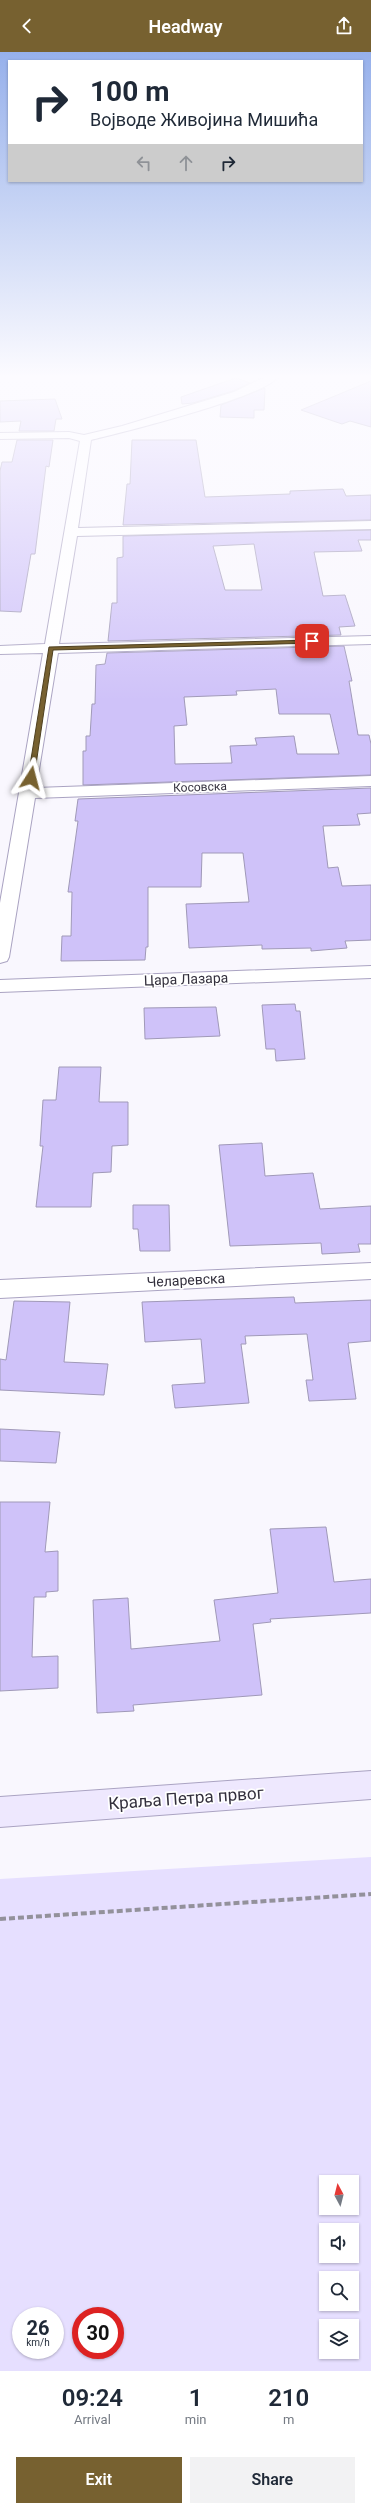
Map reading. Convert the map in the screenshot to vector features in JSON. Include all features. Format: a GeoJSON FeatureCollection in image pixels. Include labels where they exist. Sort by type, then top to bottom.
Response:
{"type":"FeatureCollection","features":[{"type":"Feature","properties":{"kind":"main road","name":"Краља Петра првог"},"geometry":{"type":"LineString","coordinates":[[0,1812],[371,1785]]}},
{"type":"Feature","properties":{"kind":"street"},"geometry":{"type":"LineString","coordinates":[[0,957],[29,793],[51,649],[79,485]]}},
{"type":"Feature","properties":{"kind":"street"},"geometry":{"type":"LineString","coordinates":[[71,532],[371,525]]}},
{"type":"Feature","properties":{"kind":"street"},"geometry":{"type":"LineString","coordinates":[[0,650],[371,640]]}},
{"type":"Feature","properties":{"kind":"street","name":"Косовска"},"geometry":{"type":"LineString","coordinates":[[29,793],[371,781]]}},
{"type":"Feature","properties":{"kind":"street","name":"Цара Лазара"},"geometry":{"type":"LineString","coordinates":[[0,986],[371,972]]}},
{"type":"Feature","properties":{"kind":"street","name":"Челаревска"},"geometry":{"type":"LineString","coordinates":[[0,1289],[371,1272]]}},
{"type":"Feature","properties":{"kind":"path"},"geometry":{"type":"LineString","coordinates":[[0,1919],[371,1894]]}},
{"type":"Feature","properties":{"kind":"shaded area"},"geometry":{"type":"Polygon","coordinates":[[[371,1857],[371,2371],[0,2371],[0,1879],[371,1857]]]}},
{"type":"Feature","properties":{"kind":"building"},"geometry":{"type":"Polygon","coordinates":[[[0,485],[44,485],[35,554],[31,554],[21,612],[0,611],[0,485]]]}},
{"type":"Feature","properties":{"kind":"building"},"geometry":{"type":"Polygon","coordinates":[[[127,485],[203,485],[205,497],[290,494],[290,491],[343,489],[346,496],[371,495],[371,520],[123,525],[127,485]]]}},
{"type":"Feature","properties":{"kind":"building"},"geometry":{"type":"Polygon","coordinates":[[[371,530],[371,540],[358,540],[362,551],[314,552],[323,596],[345,595],[355,626],[339,627],[341,635],[108,641],[112,603],[117,603],[117,558],[123,557],[123,536],[371,530]],[[254,544],[213,546],[225,590],[262,590],[254,544]]]}},
{"type":"Feature","properties":{"kind":"building"},"geometry":{"type":"Polygon","coordinates":[[[344,646],[352,681],[349,681],[358,735],[369,735],[371,744],[371,775],[83,785],[83,751],[86,751],[86,736],[90,736],[92,704],[95,704],[96,665],[105,664],[107,653],[344,646]],[[276,689],[236,691],[237,695],[184,697],[187,725],[174,726],[175,764],[232,763],[230,746],[257,745],[255,738],[294,736],[297,754],[339,754],[330,714],[279,714],[276,689]]]}},
{"type":"Feature","properties":{"kind":"building"},"geometry":{"type":"Polygon","coordinates":[[[371,788],[371,813],[357,814],[360,825],[323,826],[328,868],[338,867],[342,886],[371,885],[371,940],[345,941],[347,948],[311,951],[311,948],[262,949],[262,945],[189,948],[186,904],[249,902],[243,853],[202,853],[201,887],[148,887],[148,947],[146,947],[145,960],[61,961],[62,936],[71,936],[72,892],[68,892],[78,821],[75,821],[78,799],[371,788]]]}},
{"type":"Feature","properties":{"kind":"building"},"geometry":{"type":"Polygon","coordinates":[[[295,1004],[296,1011],[300,1011],[305,1059],[276,1061],[275,1049],[266,1049],[262,1005],[295,1004]]]}},
{"type":"Feature","properties":{"kind":"building"},"geometry":{"type":"Polygon","coordinates":[[[216,1007],[220,1036],[145,1039],[144,1008],[216,1007]]]}},
{"type":"Feature","properties":{"kind":"building"},"geometry":{"type":"Polygon","coordinates":[[[59,1067],[101,1067],[99,1102],[128,1102],[128,1145],[112,1146],[111,1172],[93,1173],[91,1207],[36,1207],[43,1146],[40,1146],[43,1100],[56,1100],[59,1067]]]}},
{"type":"Feature","properties":{"kind":"building"},"geometry":{"type":"Polygon","coordinates":[[[262,1143],[265,1176],[313,1173],[320,1209],[371,1206],[371,1244],[358,1244],[360,1252],[322,1254],[321,1243],[230,1246],[219,1145],[262,1143]]]}},
{"type":"Feature","properties":{"kind":"building"},"geometry":{"type":"Polygon","coordinates":[[[133,1205],[169,1205],[170,1251],[140,1251],[138,1229],[133,1229],[133,1205]]]}},
{"type":"Feature","properties":{"kind":"building"},"geometry":{"type":"Polygon","coordinates":[[[294,1297],[295,1303],[371,1300],[371,1341],[348,1343],[356,1399],[309,1401],[306,1380],[313,1380],[307,1334],[245,1336],[246,1344],[241,1344],[249,1403],[175,1408],[172,1385],[205,1383],[201,1339],[145,1342],[142,1302],[294,1297]]]}},
{"type":"Feature","properties":{"kind":"building"},"geometry":{"type":"Polygon","coordinates":[[[14,1301],[70,1302],[64,1362],[108,1364],[104,1395],[0,1390],[0,1359],[6,1360],[14,1301]]]}},
{"type":"Feature","properties":{"kind":"building"},"geometry":{"type":"Polygon","coordinates":[[[0,1429],[60,1432],[56,1463],[0,1461],[0,1429]]]}},
{"type":"Feature","properties":{"kind":"building"},"geometry":{"type":"Polygon","coordinates":[[[0,1502],[50,1502],[45,1552],[58,1551],[58,1591],[46,1592],[46,1597],[34,1597],[32,1657],[58,1656],[58,1688],[0,1691],[0,1502]]]}},
{"type":"Feature","properties":{"kind":"building"},"geometry":{"type":"Polygon","coordinates":[[[326,1527],[334,1582],[371,1579],[371,1613],[270,1619],[271,1622],[253,1624],[262,1695],[133,1705],[134,1711],[97,1713],[93,1600],[128,1598],[131,1649],[220,1641],[214,1600],[278,1593],[270,1529],[326,1527]]]}},
{"type":"Feature","properties":{"kind":"route"},"geometry":{"type":"LineString","coordinates":[[31,778],[51,649],[312,641]]}}]}
